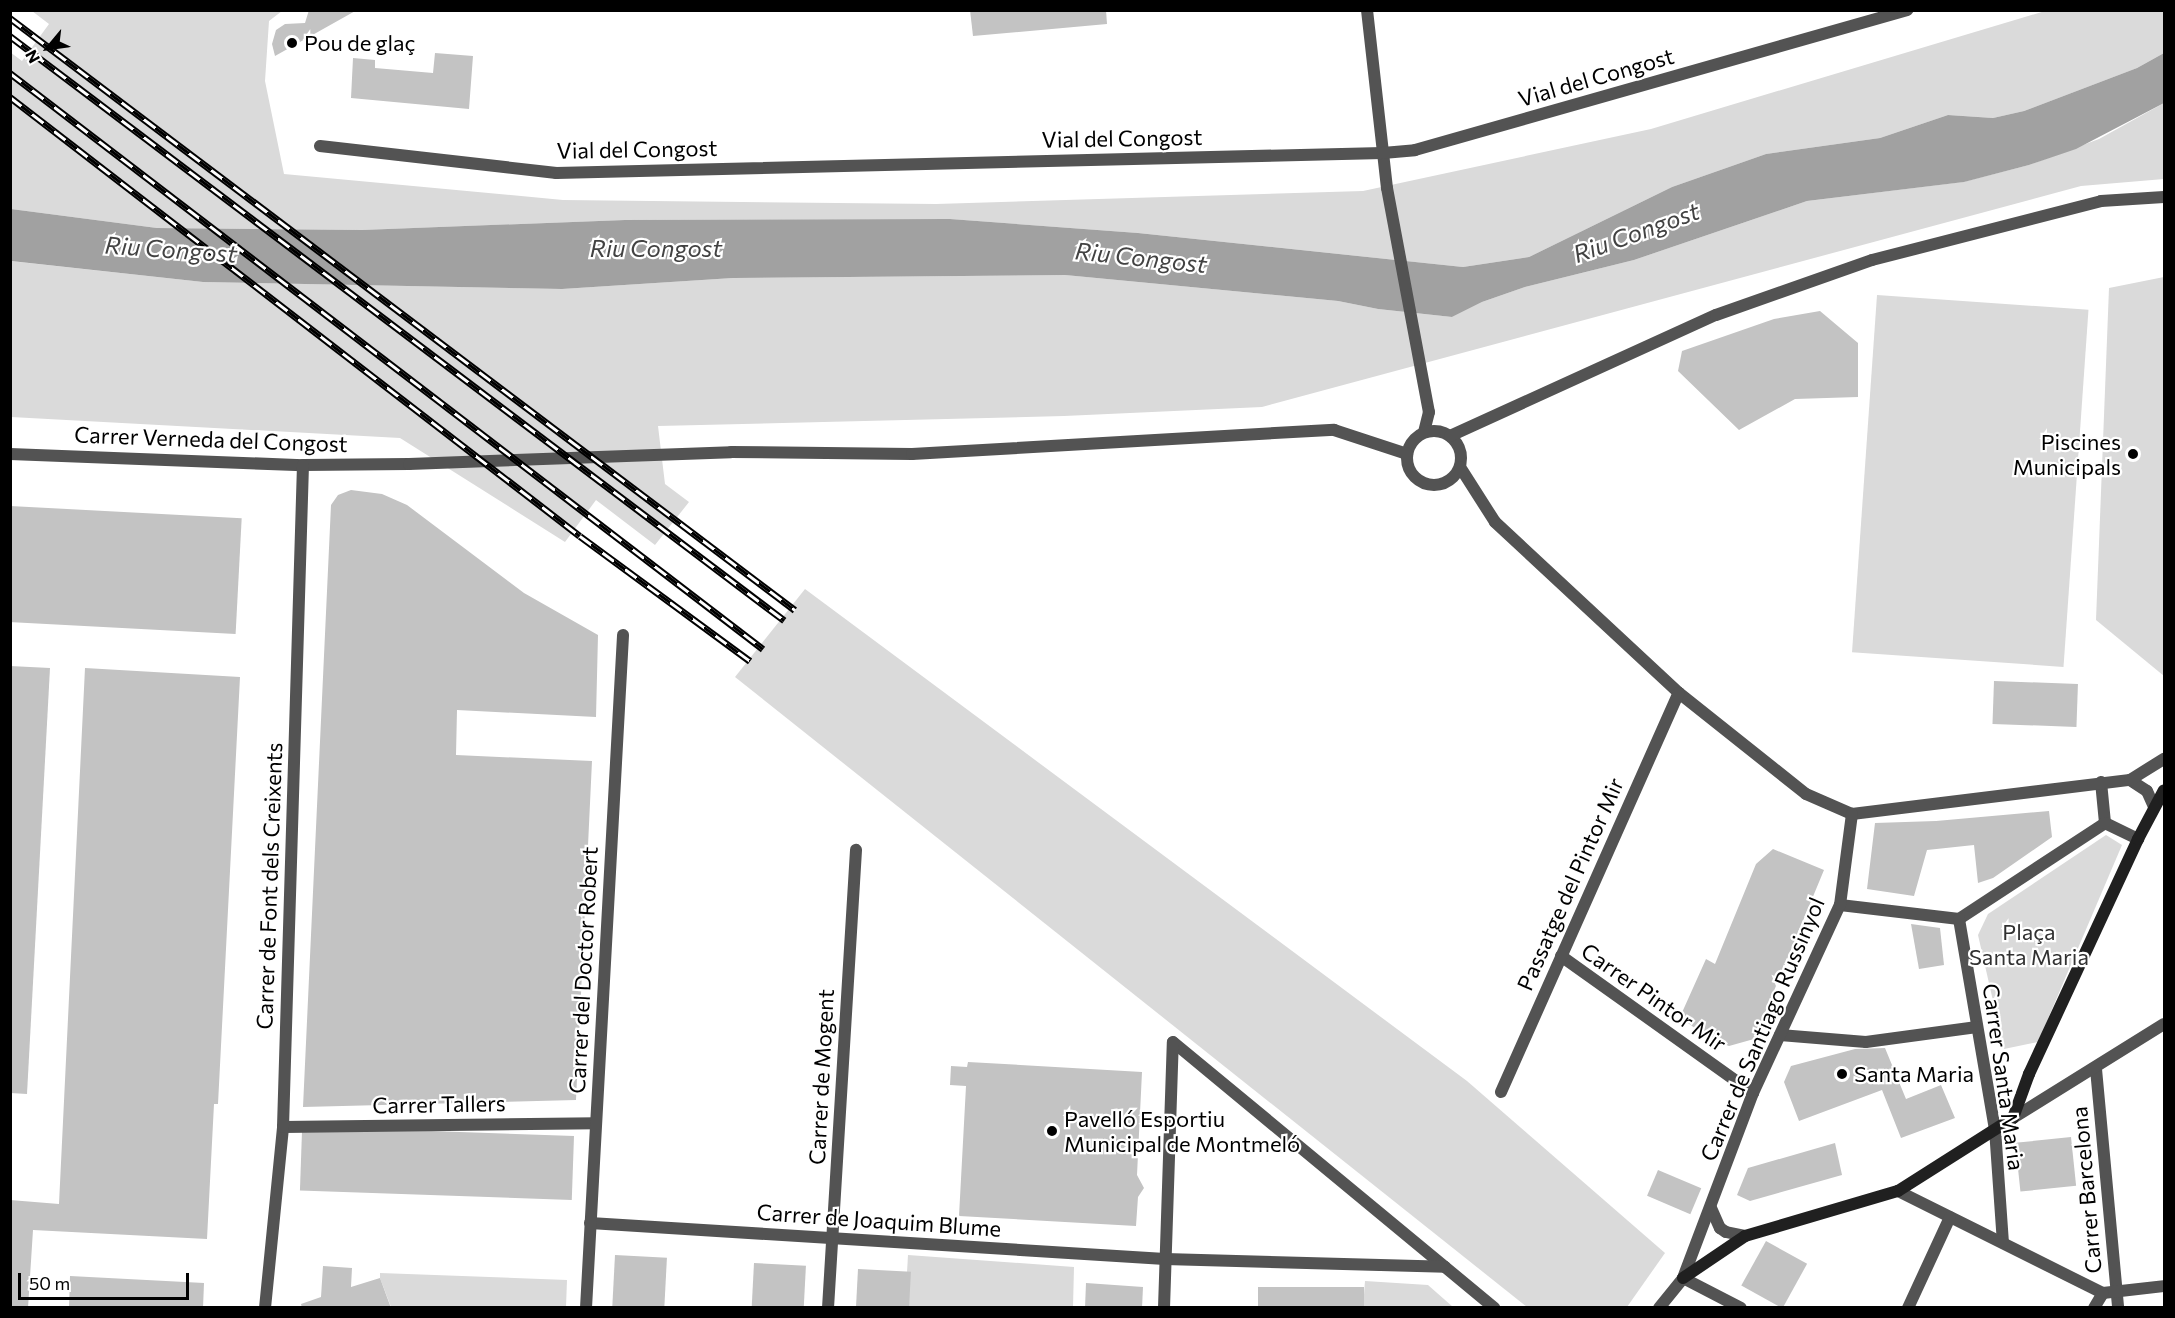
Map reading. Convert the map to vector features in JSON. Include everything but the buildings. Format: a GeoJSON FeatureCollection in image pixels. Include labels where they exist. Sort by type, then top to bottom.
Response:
{"type":"FeatureCollection","features":[{"type":"Feature","properties":{"kind":"street"},"geometry":{"type":"LineString","coordinates":[[1367,10],[1387,188],[1429,412],[1424,432],[1410,445],[1407,454],[1412,474],[1427,485],[1446,483],[1456,475],[1460,467],[1460,448],[1450,436],[1441,432],[1424,432]]}},
{"type":"Feature","properties":{"kind":"street","name":"Vial del Congost"},"geometry":{"type":"LineString","coordinates":[[321,146],[556,172],[1383,153],[1415,150],[1907,10]]}},
{"type":"Feature","properties":{"kind":"street"},"geometry":{"type":"LineString","coordinates":[[1450,436],[1716,315],[1872,260],[2101,201],[2164,197]]}},
{"type":"Feature","properties":{"kind":"street","name":"Carrer Verneda del Congost"},"geometry":{"type":"LineString","coordinates":[[10,454],[303,465],[410,464],[731,452],[912,454],[1334,430],[1407,454]]}},
{"type":"Feature","properties":{"kind":"street","name":"Carrer de Font dels Creixents"},"geometry":{"type":"LineString","coordinates":[[265,1308],[283,1127],[303,465]]}},
{"type":"Feature","properties":{"kind":"street"},"geometry":{"type":"LineString","coordinates":[[1460,467],[1495,522],[1679,693],[1806,794],[1852,814],[2130,780],[2164,759]]}},
{"type":"Feature","properties":{"kind":"street","name":"Carrer del Doctor Robert"},"geometry":{"type":"LineString","coordinates":[[586,1308],[623,635]]}},
{"type":"Feature","properties":{"kind":"street","name":"Passatge del Pintor Mir"},"geometry":{"type":"LineString","coordinates":[[1501,1092],[1679,693]]}},
{"type":"Feature","properties":{"kind":"street"},"geometry":{"type":"LineString","coordinates":[[2130,780],[2147,791],[2154,807]]}},
{"type":"Feature","properties":{"kind":"street"},"geometry":{"type":"LineString","coordinates":[[2101,782],[2105,823]]}},
{"type":"Feature","properties":{"kind":"street"},"geometry":{"type":"LineString","coordinates":[[2013,1118],[2029,1074],[2138,839],[2164,790]]}},
{"type":"Feature","properties":{"kind":"street","name":"Carrer de Santiago Russinyol"},"geometry":{"type":"LineString","coordinates":[[1659,1308],[1683,1278],[1753,1093],[1840,905],[1852,814]]}},
{"type":"Feature","properties":{"kind":"street"},"geometry":{"type":"LineString","coordinates":[[2105,823],[2138,839]]}},
{"type":"Feature","properties":{"kind":"street"},"geometry":{"type":"LineString","coordinates":[[1840,905],[1959,918],[2105,823]]}},
{"type":"Feature","properties":{"kind":"street","name":"Carrer de Mogent"},"geometry":{"type":"LineString","coordinates":[[828,1308],[856,850]]}},
{"type":"Feature","properties":{"kind":"street","name":"Carrer Santa Maria"},"geometry":{"type":"LineString","coordinates":[[1959,918],[1995,1129],[2003,1243]]}},
{"type":"Feature","properties":{"kind":"street","name":"Carrer Pintor Mir"},"geometry":{"type":"LineString","coordinates":[[1560,956],[1753,1093]]}},
{"type":"Feature","properties":{"kind":"street"},"geometry":{"type":"LineString","coordinates":[[1741,1308],[1683,1278],[1745,1236],[1898,1191],[1995,1129],[2096,1069],[2164,1024]]}},
{"type":"Feature","properties":{"kind":"street"},"geometry":{"type":"LineString","coordinates":[[1780,1035],[1866,1042],[1977,1027]]}},
{"type":"Feature","properties":{"kind":"street"},"geometry":{"type":"LineString","coordinates":[[1164,1308],[1173,1042],[1494,1308]]}},
{"type":"Feature","properties":{"kind":"street","name":"Carrer Barcelona"},"geometry":{"type":"LineString","coordinates":[[2096,1069],[2118,1308]]}},
{"type":"Feature","properties":{"kind":"street","name":"Carrer Tallers"},"geometry":{"type":"LineString","coordinates":[[283,1127],[596,1123]]}},
{"type":"Feature","properties":{"kind":"street"},"geometry":{"type":"LineString","coordinates":[[1898,1191],[2103,1293]]}},
{"type":"Feature","properties":{"kind":"street"},"geometry":{"type":"LineString","coordinates":[[1711,1208],[1720,1228],[1726,1232],[1745,1236]]}},
{"type":"Feature","properties":{"kind":"street"},"geometry":{"type":"LineString","coordinates":[[1908,1308],[1950,1217]]}},
{"type":"Feature","properties":{"kind":"street","name":"Carrer de Joaquim Blume"},"geometry":{"type":"LineString","coordinates":[[590,1223],[1165,1259],[1445,1267]]}},
{"type":"Feature","properties":{"kind":"street"},"geometry":{"type":"LineString","coordinates":[[2094,1308],[2103,1293],[2116,1289],[2164,1286]]}},
{"type":"Feature","properties":{"kind":"green space"},"geometry":{"type":"Polygon","coordinates":[[[32,11],[282,11],[269,21],[265,81],[284,174],[563,200],[936,204],[1363,191],[1651,129],[2045,11],[2164,11],[2164,53],[2137,68],[2024,111],[1993,118],[1948,115],[1880,138],[1766,154],[1672,187],[1529,257],[1463,267],[1138,233],[950,219],[625,220],[362,230],[157,228],[11,209],[10,52],[22,61],[49,24],[32,11]]]}},
{"type":"Feature","properties":{"kind":"green space"},"geometry":{"type":"Polygon","coordinates":[[[2164,103],[2164,179],[2081,186],[1262,407],[1064,416],[658,426],[665,484],[689,502],[655,545],[596,500],[565,542],[400,438],[11,417],[10,261],[203,282],[562,289],[733,278],[1065,275],[1338,301],[1378,309],[1452,317],[1482,302],[1525,287],[1634,260],[1807,201],[1963,182],[2029,165],[2099,139],[2164,103]]]}},
{"type":"Feature","properties":{"kind":"green space","name":"Piscines Municipals"},"geometry":{"type":"Polygon","coordinates":[[[2164,277],[2164,676],[2096,620],[2109,288],[2164,277]]]}},
{"type":"Feature","properties":{"kind":"green space"},"geometry":{"type":"Polygon","coordinates":[[[1877,295],[2088,310],[2064,667],[1852,652],[1877,295]]]}},
{"type":"Feature","properties":{"kind":"green space"},"geometry":{"type":"Polygon","coordinates":[[[805,589],[1467,1081],[1665,1253],[1627,1307],[1527,1307],[735,677],[805,589]]]}},
{"type":"Feature","properties":{"kind":"green space","name":"Plaça Santa Maria"},"geometry":{"type":"Polygon","coordinates":[[[2106,835],[2122,845],[2038,1042],[2004,1049],[1978,935],[1988,914],[2106,835]]]}},
{"type":"Feature","properties":{"kind":"green space"},"geometry":{"type":"Polygon","coordinates":[[[908,1255],[1074,1267],[1073,1307],[905,1308],[908,1255]]]}},
{"type":"Feature","properties":{"kind":"green space"},"geometry":{"type":"Polygon","coordinates":[[[380,1273],[567,1280],[566,1307],[391,1307],[380,1273]]]}},
{"type":"Feature","properties":{"kind":"green space"},"geometry":{"type":"Polygon","coordinates":[[[1365,1281],[1428,1285],[1453,1307],[1363,1308],[1365,1281]]]}},
{"type":"Feature","properties":{"kind":"water","name":"Riu Congost"},"geometry":{"type":"Polygon","coordinates":[[[2164,53],[2164,103],[2076,149],[2029,165],[1964,182],[1807,201],[1634,260],[1525,287],[1482,302],[1452,317],[1378,309],[1338,301],[1065,275],[733,278],[562,289],[203,282],[11,261],[11,209],[157,228],[362,230],[625,220],[950,219],[1138,233],[1463,267],[1529,257],[1672,187],[1766,154],[1880,138],[1948,115],[1993,118],[2024,111],[2137,68],[2164,53]]]}},
{"type":"Feature","properties":{"kind":"railway"},"geometry":{"type":"LineString","coordinates":[[10,18],[795,610]]}},
{"type":"Feature","properties":{"kind":"railway"},"geometry":{"type":"LineString","coordinates":[[10,36],[784,620]]}},
{"type":"Feature","properties":{"kind":"railway"},"geometry":{"type":"LineString","coordinates":[[10,73],[763,649]]}},
{"type":"Feature","properties":{"kind":"railway"},"geometry":{"type":"LineString","coordinates":[[10,97],[580,536],[750,661]]}},
{"type":"Feature","properties":{"kind":"place","name":"Pou de glaç"},"geometry":{"type":"Point","coordinates":[292,43]}},
{"type":"Feature","properties":{"kind":"place","name":"Piscines Municipals"},"geometry":{"type":"Point","coordinates":[2133,454]}},
{"type":"Feature","properties":{"kind":"place","name":"Santa Maria"},"geometry":{"type":"Point","coordinates":[1842,1074]}},
{"type":"Feature","properties":{"kind":"place","name":"Pavelló Esportiu Municipal de Montmeló"},"geometry":{"type":"Point","coordinates":[1052,1131]}}]}
